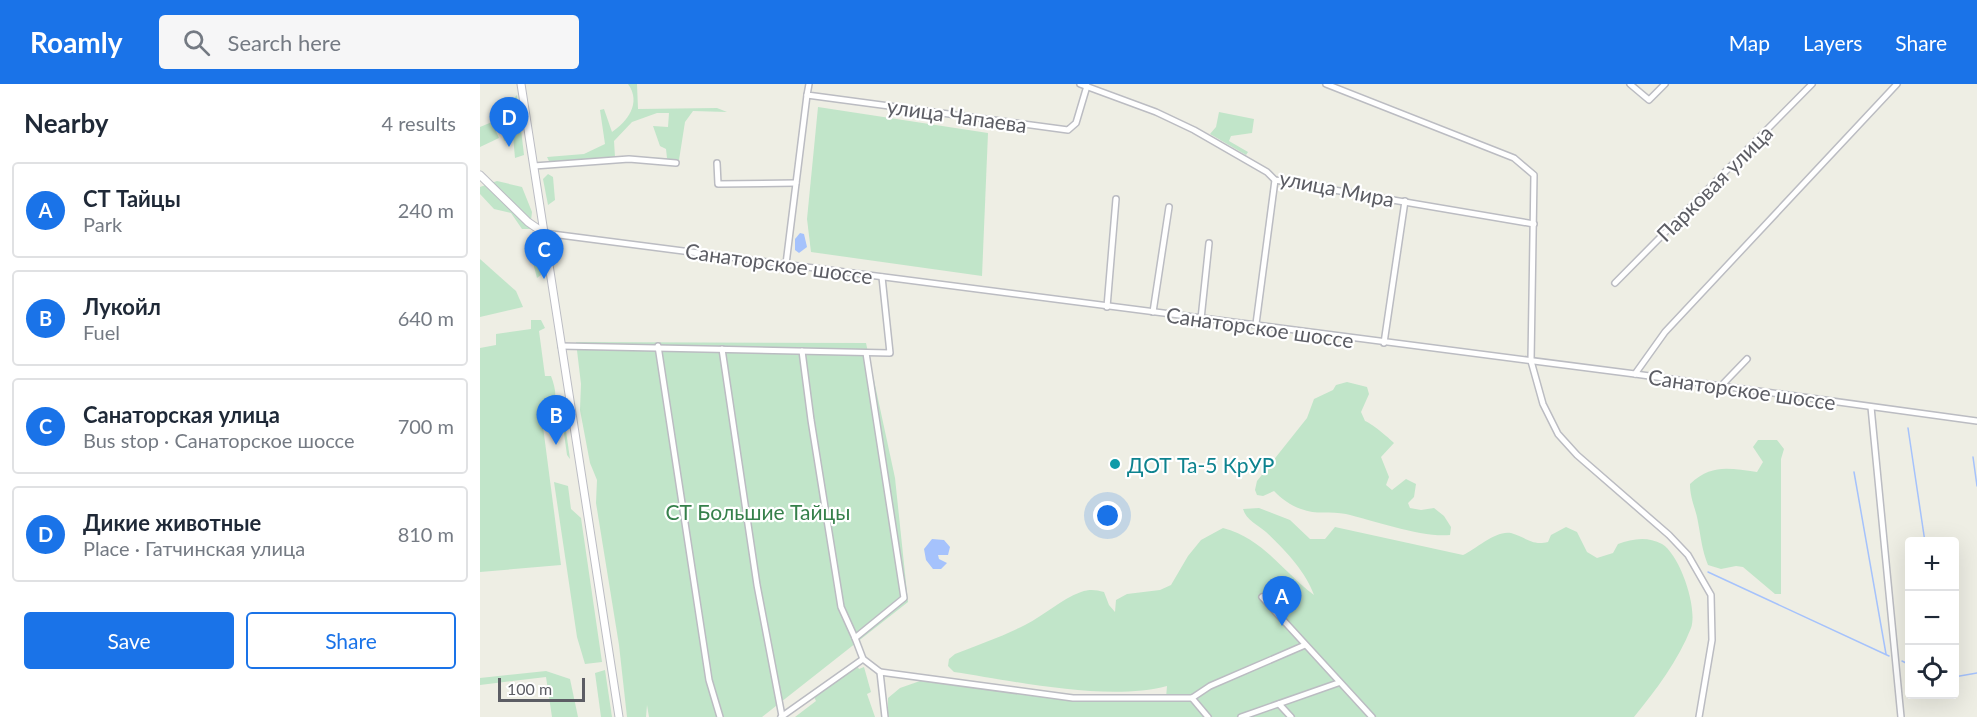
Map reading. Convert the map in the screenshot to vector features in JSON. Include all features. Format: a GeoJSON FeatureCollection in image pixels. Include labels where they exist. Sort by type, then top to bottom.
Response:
{"type":"FeatureCollection","features":[{"type":"Feature","properties":{"kind":"main road"},"geometry":{"type":"LineString","coordinates":[[521,84],[619,717]]}},
{"type":"Feature","properties":{"kind":"main road"},"geometry":{"type":"LineString","coordinates":[[482,180],[528,222],[544,233]]}},
{"type":"Feature","properties":{"kind":"street"},"geometry":{"type":"LineString","coordinates":[[786,264],[809,84]]}},
{"type":"Feature","properties":{"kind":"street","name":"улица Мира"},"geometry":{"type":"LineString","coordinates":[[1080,84],[1156,112],[1194,130],[1267,172],[1275,180],[1534,224]]}},
{"type":"Feature","properties":{"kind":"street"},"geometry":{"type":"LineString","coordinates":[[1326,84],[1514,158],[1534,175],[1531,361],[1545,412],[1558,434],[1577,455],[1669,535],[1688,555],[1711,595],[1712,640],[1700,717]]}},
{"type":"Feature","properties":{"kind":"street"},"geometry":{"type":"LineString","coordinates":[[1630,84],[1649,100],[1665,84]]}},
{"type":"Feature","properties":{"kind":"street","name":"Парковая улица"},"geometry":{"type":"LineString","coordinates":[[1615,283],[1812,84]]}},
{"type":"Feature","properties":{"kind":"street"},"geometry":{"type":"LineString","coordinates":[[1635,374],[1665,332],[1897,84]]}},
{"type":"Feature","properties":{"kind":"street","name":"улица Чапаева"},"geometry":{"type":"LineString","coordinates":[[807,95],[1068,130],[1076,123],[1087,85]]}},
{"type":"Feature","properties":{"kind":"street"},"geometry":{"type":"LineString","coordinates":[[534,166],[629,159],[676,163]]}},
{"type":"Feature","properties":{"kind":"street"},"geometry":{"type":"LineString","coordinates":[[717,163],[718,184],[795,183]]}},
{"type":"Feature","properties":{"kind":"street"},"geometry":{"type":"LineString","coordinates":[[1256,324],[1275,180]]}},
{"type":"Feature","properties":{"kind":"street"},"geometry":{"type":"LineString","coordinates":[[1107,307],[1116,199]]}},
{"type":"Feature","properties":{"kind":"street"},"geometry":{"type":"LineString","coordinates":[[1384,343],[1405,201]]}},
{"type":"Feature","properties":{"kind":"street"},"geometry":{"type":"LineString","coordinates":[[1153,312],[1169,207]]}},
{"type":"Feature","properties":{"kind":"street","name":"Санаторское шоссе"},"geometry":{"type":"LineString","coordinates":[[544,233],[1107,307],[1256,324],[1977,421]]}},
{"type":"Feature","properties":{"kind":"street"},"geometry":{"type":"LineString","coordinates":[[1201,319],[1209,243]]}},
{"type":"Feature","properties":{"kind":"street"},"geometry":{"type":"LineString","coordinates":[[561,346],[658,346],[890,353],[882,277]]}},
{"type":"Feature","properties":{"kind":"street"},"geometry":{"type":"LineString","coordinates":[[658,346],[709,680],[720,717]]}},
{"type":"Feature","properties":{"kind":"street"},"geometry":{"type":"LineString","coordinates":[[722,349],[757,585],[781,717],[862,659]]}},
{"type":"Feature","properties":{"kind":"street"},"geometry":{"type":"LineString","coordinates":[[802,351],[841,607],[862,659],[880,672],[1073,698],[1192,698],[1210,686],[1305,645]]}},
{"type":"Feature","properties":{"kind":"street"},"geometry":{"type":"LineString","coordinates":[[855,638],[904,598],[866,353]]}},
{"type":"Feature","properties":{"kind":"street"},"geometry":{"type":"LineString","coordinates":[[1721,386],[1748,359]]}},
{"type":"Feature","properties":{"kind":"street"},"geometry":{"type":"LineString","coordinates":[[1871,407],[1901,717]]}},
{"type":"Feature","properties":{"kind":"street"},"geometry":{"type":"LineString","coordinates":[[1262,597],[1338,683],[1372,717]]}},
{"type":"Feature","properties":{"kind":"street"},"geometry":{"type":"LineString","coordinates":[[880,672],[885,717]]}},
{"type":"Feature","properties":{"kind":"street"},"geometry":{"type":"LineString","coordinates":[[1241,717],[1338,683]]}},
{"type":"Feature","properties":{"kind":"street"},"geometry":{"type":"LineString","coordinates":[[1192,698],[1208,717]]}},
{"type":"Feature","properties":{"kind":"street"},"geometry":{"type":"LineString","coordinates":[[1279,704],[1291,717]]}},
{"type":"Feature","properties":{"kind":"green space"},"geometry":{"type":"Polygon","coordinates":[[[628,84],[637,84],[638,109],[717,108],[727,112],[693,111],[685,122],[679,160],[663,164],[638,161],[552,167],[547,157],[584,154],[605,144],[600,110],[604,109],[612,132],[623,123],[631,111],[634,98],[628,84]],[[657,113],[632,122],[614,141],[615,157],[667,158],[666,149],[660,146],[653,126],[668,127],[669,113],[657,113]]]}},
{"type":"Feature","properties":{"kind":"green space"},"geometry":{"type":"Polygon","coordinates":[[[517,95],[524,155],[515,158],[510,102],[517,95]]]}},
{"type":"Feature","properties":{"kind":"green space"},"geometry":{"type":"Polygon","coordinates":[[[818,107],[988,133],[982,276],[811,252],[807,219],[818,107]]]}},
{"type":"Feature","properties":{"kind":"green space"},"geometry":{"type":"Polygon","coordinates":[[[504,108],[509,139],[504,141],[496,110],[504,108]]]}},
{"type":"Feature","properties":{"kind":"green space"},"geometry":{"type":"Polygon","coordinates":[[[1219,112],[1254,119],[1252,133],[1231,136],[1229,141],[1248,152],[1246,155],[1210,134],[1216,127],[1219,112]]]}},
{"type":"Feature","properties":{"kind":"green space"},"geometry":{"type":"Polygon","coordinates":[[[492,122],[499,138],[480,147],[480,127],[492,122]]]}},
{"type":"Feature","properties":{"kind":"green space"},"geometry":{"type":"Polygon","coordinates":[[[548,174],[553,177],[555,200],[548,205],[543,179],[548,174]]]}},
{"type":"Feature","properties":{"kind":"green space"},"geometry":{"type":"Polygon","coordinates":[[[497,181],[522,187],[532,212],[530,229],[522,229],[511,213],[494,209],[480,194],[480,187],[497,181]]]}},
{"type":"Feature","properties":{"kind":"green space"},"geometry":{"type":"Polygon","coordinates":[[[534,251],[538,251],[541,275],[537,278],[531,255],[534,251]]]}},
{"type":"Feature","properties":{"kind":"green space"},"geometry":{"type":"Polygon","coordinates":[[[480,259],[516,291],[523,307],[480,317],[480,259]]]}},
{"type":"Feature","properties":{"kind":"green space"},"geometry":{"type":"Polygon","coordinates":[[[531,320],[541,320],[545,328],[539,331],[545,376],[551,376],[555,390],[553,408],[550,413],[544,412],[542,419],[561,565],[480,572],[480,348],[496,345],[496,334],[531,329],[531,320]]]}},
{"type":"Feature","properties":{"kind":"green space","name":"СТ Большие Тайцы"},"geometry":{"type":"Polygon","coordinates":[[[576,342],[866,343],[895,478],[908,602],[762,717],[649,717],[647,705],[646,717],[627,717],[619,645],[596,503],[597,480],[590,463],[580,410],[581,384],[576,342]]]}},
{"type":"Feature","properties":{"kind":"green space"},"geometry":{"type":"Polygon","coordinates":[[[1347,382],[1367,387],[1369,394],[1361,412],[1365,421],[1394,443],[1381,457],[1389,477],[1386,485],[1392,490],[1406,479],[1416,484],[1414,497],[1408,503],[1410,508],[1421,510],[1434,508],[1444,516],[1451,527],[1450,535],[1413,532],[1346,514],[1307,511],[1290,504],[1274,491],[1263,496],[1257,495],[1255,490],[1257,481],[1307,418],[1314,399],[1333,390],[1336,385],[1347,382]]]}},
{"type":"Feature","properties":{"kind":"green space"},"geometry":{"type":"Polygon","coordinates":[[[564,417],[570,459],[567,455],[562,419],[564,417]]]}},
{"type":"Feature","properties":{"kind":"green space"},"geometry":{"type":"Polygon","coordinates":[[[1758,440],[1777,440],[1784,449],[1781,459],[1781,594],[1775,594],[1743,567],[1721,569],[1708,565],[1691,494],[1690,484],[1698,477],[1714,470],[1757,472],[1763,462],[1753,447],[1758,440]]]}},
{"type":"Feature","properties":{"kind":"green space"},"geometry":{"type":"Polygon","coordinates":[[[554,482],[568,486],[571,509],[581,518],[602,662],[585,664],[577,637],[554,482]]]}},
{"type":"Feature","properties":{"kind":"green space"},"geometry":{"type":"Polygon","coordinates":[[[1259,508],[1290,520],[1310,539],[1325,539],[1335,527],[1463,555],[1499,534],[1511,533],[1533,542],[1542,543],[1548,542],[1551,535],[1566,527],[1577,532],[1587,552],[1597,558],[1613,553],[1618,544],[1634,540],[1651,540],[1662,544],[1669,550],[1681,570],[1690,596],[1693,619],[1691,628],[1673,664],[1634,717],[888,717],[888,698],[900,688],[920,681],[1074,699],[1166,698],[1167,686],[1117,692],[1032,685],[954,672],[948,666],[949,659],[955,654],[1025,625],[1084,591],[1104,592],[1109,605],[1115,612],[1116,600],[1127,594],[1160,590],[1171,585],[1188,556],[1201,540],[1223,528],[1237,533],[1261,548],[1314,595],[1294,561],[1266,532],[1249,519],[1243,509],[1259,508]]]}},
{"type":"Feature","properties":{"kind":"green space"},"geometry":{"type":"Polygon","coordinates":[[[856,664],[859,669],[864,667],[871,692],[867,694],[875,717],[795,717],[816,701],[814,697],[856,664]]]}},
{"type":"Feature","properties":{"kind":"green space"},"geometry":{"type":"Polygon","coordinates":[[[605,670],[612,717],[601,717],[595,673],[605,670]]]}},
{"type":"Feature","properties":{"kind":"green space"},"geometry":{"type":"Polygon","coordinates":[[[546,671],[570,679],[578,717],[552,717],[546,677],[480,685],[480,678],[546,671]]]}},
{"type":"Feature","properties":{"kind":"water"},"geometry":{"type":"Polygon","coordinates":[[[800,233],[804,234],[807,247],[799,253],[795,250],[795,239],[800,233]]]}},
{"type":"Feature","properties":{"kind":"water"},"geometry":{"type":"Polygon","coordinates":[[[932,539],[944,540],[950,547],[948,555],[938,555],[939,559],[947,563],[941,569],[933,569],[926,560],[924,549],[932,539]]]}},
{"type":"Feature","properties":{"kind":"waterway"},"geometry":{"type":"LineString","coordinates":[[1908,428],[1924,537]]}},
{"type":"Feature","properties":{"kind":"waterway"},"geometry":{"type":"LineString","coordinates":[[1973,457],[1977,486]]}},
{"type":"Feature","properties":{"kind":"waterway"},"geometry":{"type":"LineString","coordinates":[[1854,472],[1886,654]]}},
{"type":"Feature","properties":{"kind":"waterway"},"geometry":{"type":"LineString","coordinates":[[1708,572],[1889,656]]}},
{"type":"Feature","properties":{"kind":"waterway"},"geometry":{"type":"LineString","coordinates":[[1959,676],[1977,673]]}},
{"type":"Feature","properties":{"kind":"place","name":"Дикие животные"},"geometry":{"type":"Point","coordinates":[509,147]}},
{"type":"Feature","properties":{"kind":"place","name":"Санаторская улица"},"geometry":{"type":"Point","coordinates":[544,279]}},
{"type":"Feature","properties":{"kind":"place","name":"Лукойл"},"geometry":{"type":"Point","coordinates":[556,445]}},
{"type":"Feature","properties":{"kind":"place","name":"ДОТ Та-5 КрУР"},"geometry":{"type":"Point","coordinates":[1115,464]}},
{"type":"Feature","properties":{"kind":"place","name":"СТ Тайцы"},"geometry":{"type":"Point","coordinates":[1282,626]}}]}
